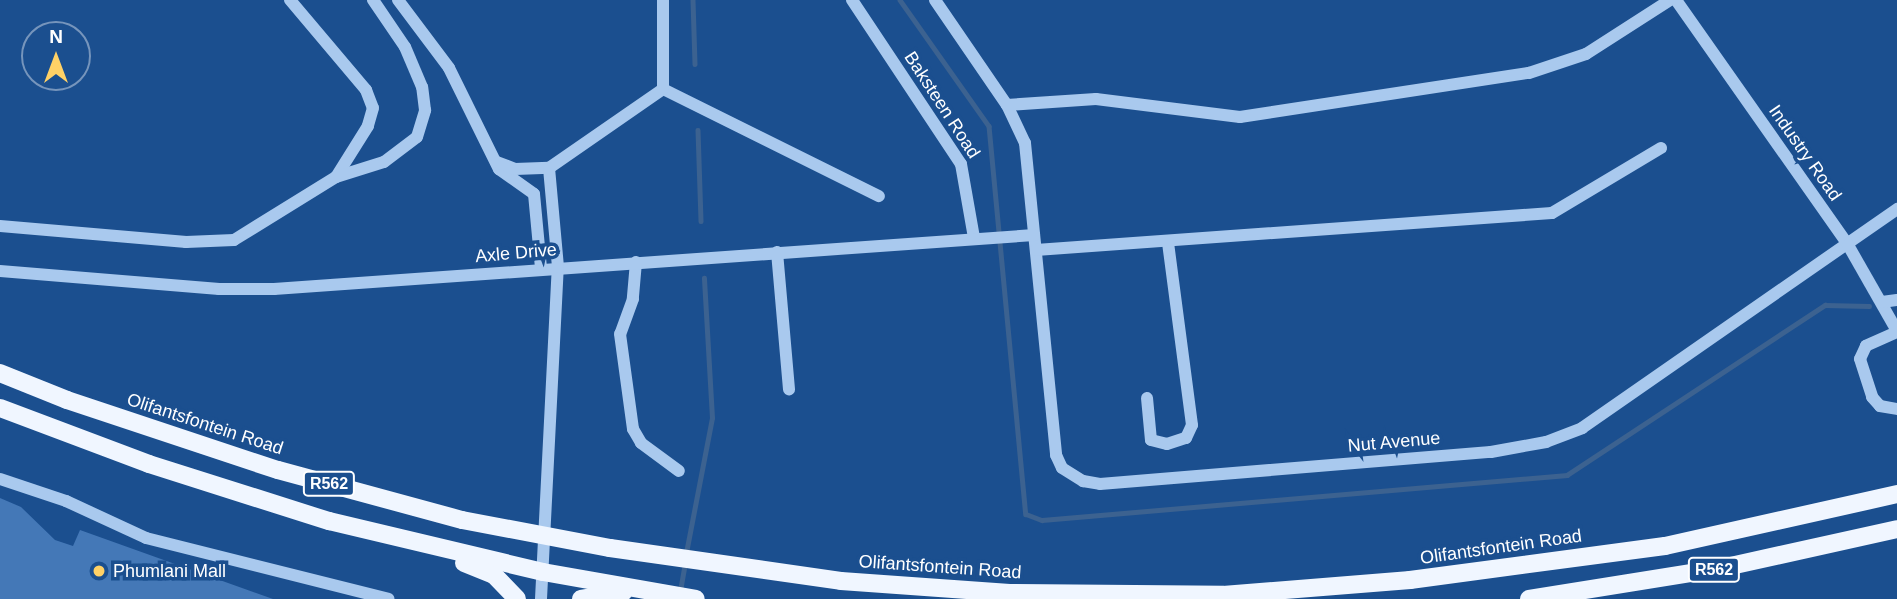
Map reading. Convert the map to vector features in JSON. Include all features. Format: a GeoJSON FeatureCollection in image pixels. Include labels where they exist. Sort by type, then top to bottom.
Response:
{"type":"FeatureCollection","features":[{"type":"Feature","properties":{"kind":"main road","name":"Olifantsfontein Road"},"geometry":{"type":"LineString","coordinates":[[0,373],[67,400],[278,470],[463,520],[668,557],[841,581],[1010,593],[1150,596],[1285,592],[1410,580],[1665,546],[1897,494]]}},
{"type":"Feature","properties":{"kind":"main road","name":"R562"},"geometry":{"type":"LineString","coordinates":[[0,408],[161,467],[417,544],[543,572],[696,599]]}},
{"type":"Feature","properties":{"kind":"main road","name":"R562"},"geometry":{"type":"LineString","coordinates":[[1530,599],[1717,569],[1897,529]]}},
{"type":"Feature","properties":{"kind":"main road"},"geometry":{"type":"LineString","coordinates":[[417,544],[494,575],[517,599]]}},
{"type":"Feature","properties":{"kind":"main road"},"geometry":{"type":"LineString","coordinates":[[581,599],[612,592],[659,593]]}},
{"type":"Feature","properties":{"kind":"street"},"geometry":{"type":"LineString","coordinates":[[290,0],[366,90],[373,108],[368,126],[336,177]]}},
{"type":"Feature","properties":{"kind":"street"},"geometry":{"type":"LineString","coordinates":[[0,226],[186,242],[234,240],[336,177],[384,162],[417,137],[424,123],[422,87],[415,67],[373,0]]}},
{"type":"Feature","properties":{"kind":"street"},"geometry":{"type":"LineString","coordinates":[[398,0],[449,68],[499,169],[534,194],[541,268]]}},
{"type":"Feature","properties":{"kind":"street"},"geometry":{"type":"LineString","coordinates":[[663,0],[663,89]]}},
{"type":"Feature","properties":{"kind":"street","name":"Baksteen Road"},"geometry":{"type":"LineString","coordinates":[[852,0],[961,164],[974,238]]}},
{"type":"Feature","properties":{"kind":"street","name":"Nut Avenue"},"geometry":{"type":"LineString","coordinates":[[935,0],[1007,105],[1025,143],[1056,455],[1073,476],[1100,484],[1491,452],[1546,442],[1582,428],[1897,209]]}},
{"type":"Feature","properties":{"kind":"street"},"geometry":{"type":"LineString","coordinates":[[1007,105],[1096,99],[1240,117],[1529,73],[1586,54],[1673,0]]}},
{"type":"Feature","properties":{"kind":"street","name":"Industry Road"},"geometry":{"type":"LineString","coordinates":[[1673,0],[1848,245],[1897,331]]}},
{"type":"Feature","properties":{"kind":"street"},"geometry":{"type":"LineString","coordinates":[[494,160],[515,169],[550,168],[663,89]]}},
{"type":"Feature","properties":{"kind":"street"},"geometry":{"type":"LineString","coordinates":[[663,89],[879,196]]}},
{"type":"Feature","properties":{"kind":"street"},"geometry":{"type":"LineString","coordinates":[[1036,250],[1552,214],[1661,148]]}},
{"type":"Feature","properties":{"kind":"street"},"geometry":{"type":"LineString","coordinates":[[541,599],[558,267],[550,168]]}},
{"type":"Feature","properties":{"kind":"street","name":"Axle Drive"},"geometry":{"type":"LineString","coordinates":[[0,271],[219,289],[274,289],[1034,235]]}},
{"type":"Feature","properties":{"kind":"street"},"geometry":{"type":"LineString","coordinates":[[1147,398],[1151,440],[1167,444],[1186,438],[1192,425],[1168,242]]}},
{"type":"Feature","properties":{"kind":"street"},"geometry":{"type":"LineString","coordinates":[[777,252],[789,389]]}},
{"type":"Feature","properties":{"kind":"street"},"geometry":{"type":"LineString","coordinates":[[636,262],[633,299],[620,334],[633,429],[641,443],[678,471]]}},
{"type":"Feature","properties":{"kind":"street"},"geometry":{"type":"LineString","coordinates":[[1882,302],[1897,300]]}},
{"type":"Feature","properties":{"kind":"street"},"geometry":{"type":"LineString","coordinates":[[1897,331],[1867,346],[1860,359],[1872,397],[1880,406],[1897,409]]}},
{"type":"Feature","properties":{"kind":"street"},"geometry":{"type":"LineString","coordinates":[[0,479],[66,501],[146,538],[388,599]]}},
{"type":"Feature","properties":{"kind":"building","name":"Phumlani Mall"},"geometry":{"type":"Polygon","coordinates":[[[0,498],[21,507],[55,540],[73,546],[80,530],[273,599],[0,599],[0,498]]]}},
{"type":"Feature","properties":{"kind":"waterway"},"geometry":{"type":"LineString","coordinates":[[693,0],[695,64]]}},
{"type":"Feature","properties":{"kind":"waterway"},"geometry":{"type":"LineString","coordinates":[[900,0],[989,126],[1026,514],[1042,520],[1567,475],[1825,305],[1869,306]]}},
{"type":"Feature","properties":{"kind":"waterway"},"geometry":{"type":"LineString","coordinates":[[698,130],[701,221]]}},
{"type":"Feature","properties":{"kind":"waterway"},"geometry":{"type":"LineString","coordinates":[[686,553],[712,418],[704,278]]}},
{"type":"Feature","properties":{"kind":"waterway"},"geometry":{"type":"LineString","coordinates":[[680,591],[685,562]]}},
{"type":"Feature","properties":{"kind":"place","name":"Phumlani Mall"},"geometry":{"type":"Point","coordinates":[99,571]}}]}
